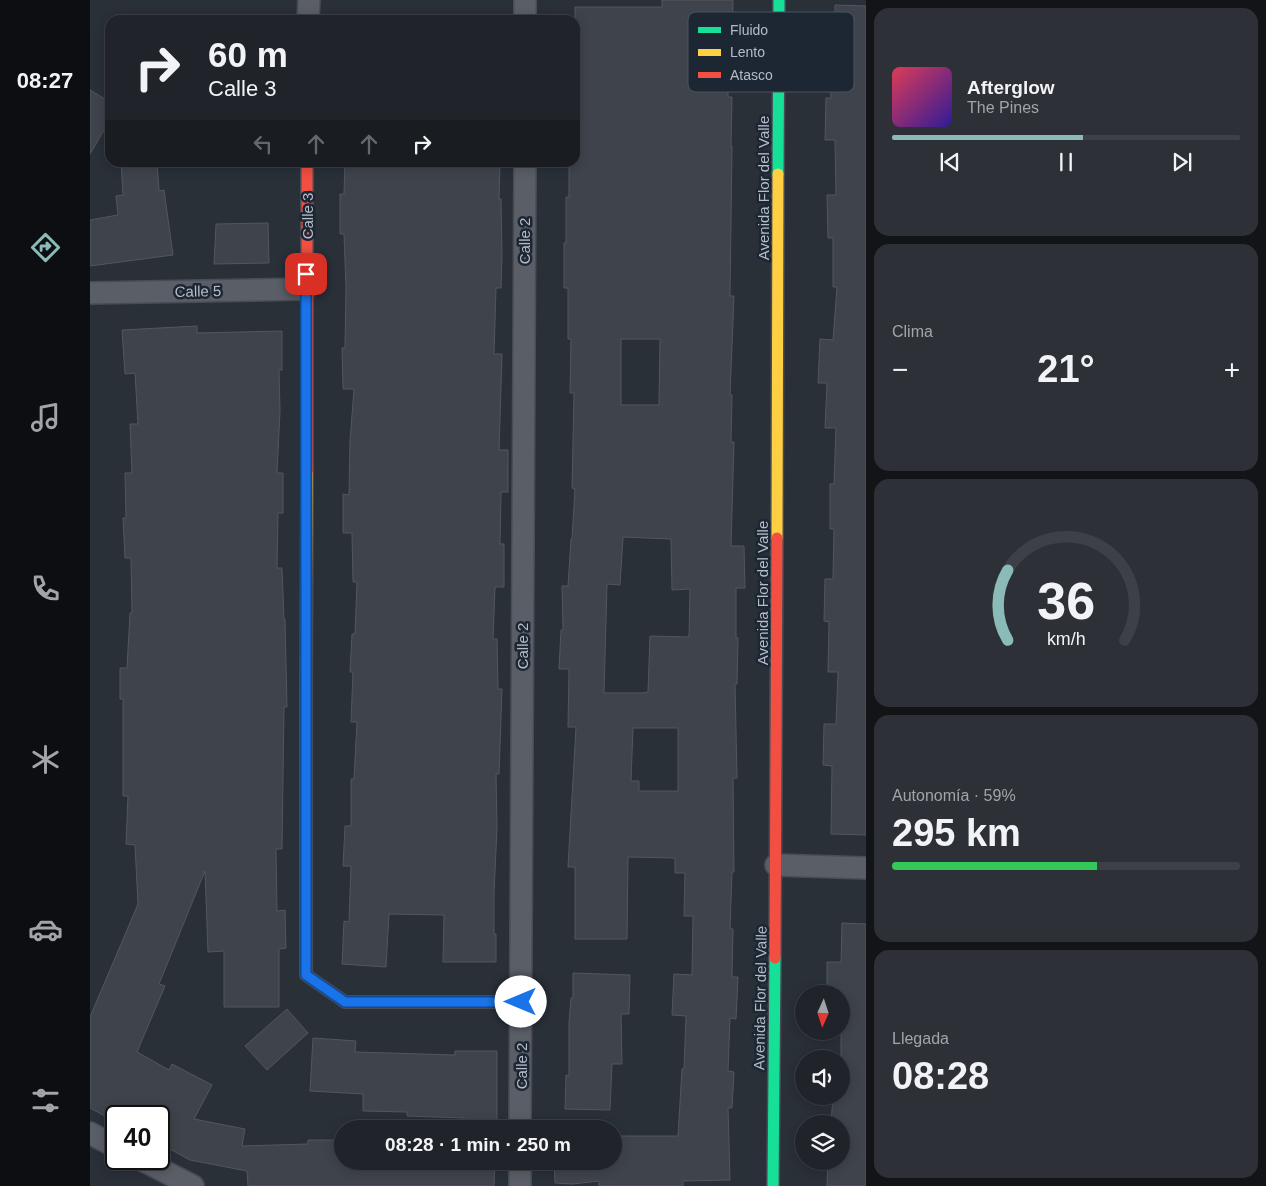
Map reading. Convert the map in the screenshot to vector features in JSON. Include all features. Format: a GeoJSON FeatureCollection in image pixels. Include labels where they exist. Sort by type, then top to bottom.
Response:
{"type":"FeatureCollection","features":[{"type":"Feature","properties":{"kind":"street"},"geometry":{"type":"LineString","coordinates":[[308,15],[309,0]]}},
{"type":"Feature","properties":{"kind":"street"},"geometry":{"type":"LineString","coordinates":[[525,15],[526,0]]}},
{"type":"Feature","properties":{"kind":"street","name":"Avenida Flor del Valle"},"geometry":{"type":"LineString","coordinates":[[773,1186],[779,92]]}},
{"type":"Feature","properties":{"kind":"street","name":"Calle 3"},"geometry":{"type":"LineString","coordinates":[[307,167],[306,975],[345,1002],[521,1002]]}},
{"type":"Feature","properties":{"kind":"street","name":"Calle 2"},"geometry":{"type":"LineString","coordinates":[[520,1120],[524,167]]}},
{"type":"Feature","properties":{"kind":"street","name":"Calle 5"},"geometry":{"type":"LineString","coordinates":[[90,293],[306,289]]}},
{"type":"Feature","properties":{"kind":"street"},"geometry":{"type":"LineString","coordinates":[[776,865],[866,868]]}},
{"type":"Feature","properties":{"kind":"street"},"geometry":{"type":"LineString","coordinates":[[90,1133],[105,1141]]}},
{"type":"Feature","properties":{"kind":"street"},"geometry":{"type":"LineString","coordinates":[[162,1170],[193,1186]]}},
{"type":"Feature","properties":{"kind":"street"},"geometry":{"type":"LineString","coordinates":[[520,1170],[520,1186]]}},
{"type":"Feature","properties":{"kind":"building"},"geometry":{"type":"Polygon","coordinates":[[[662,0],[733,0],[733,12],[688,12],[688,92],[728,92],[728,97],[732,97],[730,296],[734,296],[730,395],[732,395],[731,442],[734,442],[731,546],[744,546],[745,588],[736,588],[736,638],[738,638],[737,684],[735,684],[737,778],[733,778],[734,872],[732,872],[730,929],[733,929],[732,977],[738,977],[736,1019],[730,1018],[728,1071],[734,1072],[732,1108],[728,1108],[730,1180],[683,1181],[683,1186],[599,1186],[599,1181],[572,1184],[555,1183],[554,1170],[622,1170],[622,1136],[678,1136],[682,1069],[684,1069],[686,1016],[672,1015],[674,974],[692,975],[693,916],[684,916],[685,873],[675,873],[675,858],[628,857],[627,939],[575,939],[575,867],[568,867],[576,727],[568,727],[569,669],[559,669],[561,630],[563,630],[562,586],[568,586],[575,489],[572,488],[574,393],[570,393],[571,339],[568,339],[568,288],[564,288],[564,243],[566,243],[566,197],[569,197],[569,167],[580,167],[580,15],[575,15],[575,7],[662,7],[662,0]],[[621,339],[621,405],[659,405],[660,339],[621,339]],[[623,537],[620,585],[607,584],[604,693],[648,692],[650,636],[689,637],[690,589],[672,590],[671,539],[623,537]],[[633,728],[631,781],[639,781],[639,791],[678,791],[678,728],[633,728]]]}},
{"type":"Feature","properties":{"kind":"building"},"geometry":{"type":"Polygon","coordinates":[[[835,5],[866,6],[866,835],[831,834],[832,766],[823,765],[824,724],[836,724],[838,672],[828,672],[829,622],[824,621],[825,579],[833,579],[834,529],[830,529],[830,484],[834,484],[836,428],[825,428],[827,383],[818,383],[820,339],[833,340],[837,287],[833,287],[833,238],[828,238],[827,195],[836,195],[835,140],[825,140],[826,98],[831,98],[831,92],[854,92],[854,12],[835,12],[835,5]]]}},
{"type":"Feature","properties":{"kind":"building"},"geometry":{"type":"Polygon","coordinates":[[[90,90],[105,99],[105,128],[90,154],[90,90]]]}},
{"type":"Feature","properties":{"kind":"building"},"geometry":{"type":"Polygon","coordinates":[[[121,167],[157,167],[159,191],[164,190],[173,255],[90,266],[90,220],[118,215],[116,196],[123,195],[121,167]]]}},
{"type":"Feature","properties":{"kind":"building"},"geometry":{"type":"Polygon","coordinates":[[[345,167],[500,167],[501,288],[496,288],[494,354],[502,354],[499,450],[508,450],[508,492],[501,492],[500,544],[504,544],[504,587],[495,587],[493,639],[497,639],[498,689],[502,689],[499,774],[496,774],[497,828],[494,934],[496,934],[496,962],[443,962],[444,915],[389,914],[386,967],[342,964],[344,921],[349,922],[351,866],[343,866],[345,826],[351,826],[351,779],[354,779],[357,722],[351,722],[353,672],[350,672],[352,634],[355,634],[357,582],[353,582],[352,533],[343,533],[343,494],[349,495],[350,441],[354,389],[343,389],[342,348],[345,348],[346,287],[344,234],[340,234],[340,194],[344,194],[345,167]]]}},
{"type":"Feature","properties":{"kind":"building"},"geometry":{"type":"Polygon","coordinates":[[[268,223],[269,263],[214,264],[216,224],[268,223]]]}},
{"type":"Feature","properties":{"kind":"building"},"geometry":{"type":"Polygon","coordinates":[[[197,326],[197,333],[282,331],[282,370],[279,370],[280,411],[277,473],[283,473],[283,513],[278,513],[277,568],[282,568],[287,707],[284,707],[282,849],[276,849],[277,911],[285,910],[286,948],[279,949],[279,1007],[224,1007],[224,951],[208,952],[205,871],[159,984],[165,986],[137,1052],[169,1070],[172,1064],[212,1085],[194,1119],[245,1129],[242,1146],[308,1144],[308,1140],[334,1140],[334,1170],[495,1170],[494,1186],[248,1186],[247,1171],[190,1160],[170,1149],[170,1105],[105,1105],[105,1116],[90,1108],[90,1017],[138,904],[135,845],[126,844],[128,796],[123,796],[123,699],[120,699],[120,668],[127,668],[130,613],[132,613],[131,558],[125,558],[123,518],[126,518],[125,473],[132,473],[130,424],[138,424],[135,373],[125,374],[122,330],[197,326]]]}},
{"type":"Feature","properties":{"kind":"building"},"geometry":{"type":"Polygon","coordinates":[[[842,923],[866,924],[866,1186],[827,1186],[828,1170],[850,1170],[850,1115],[832,1115],[832,1105],[850,1105],[850,1050],[841,1050],[841,1040],[850,1040],[850,985],[827,985],[827,962],[841,962],[842,923]]]}},
{"type":"Feature","properties":{"kind":"building"},"geometry":{"type":"Polygon","coordinates":[[[573,973],[630,975],[629,1014],[621,1014],[622,1064],[612,1064],[610,1110],[565,1109],[566,1075],[569,1076],[569,1023],[571,998],[573,998],[573,973]]]}},
{"type":"Feature","properties":{"kind":"building"},"geometry":{"type":"Polygon","coordinates":[[[287,1009],[308,1033],[267,1070],[245,1046],[287,1009]]]}},
{"type":"Feature","properties":{"kind":"building"},"geometry":{"type":"Polygon","coordinates":[[[313,1038],[356,1041],[355,1052],[455,1055],[455,1051],[497,1051],[497,1120],[464,1120],[464,1118],[407,1116],[407,1112],[363,1111],[363,1094],[310,1091],[313,1038]]]}},
{"type":"Feature","properties":{"kind":"traffic: fast"},"geometry":{"type":"LineString","coordinates":[[779,0],[779,12]]}},
{"type":"Feature","properties":{"kind":"traffic: fast"},"geometry":{"type":"LineString","coordinates":[[778,92],[778,174]]}},
{"type":"Feature","properties":{"kind":"traffic: fast"},"geometry":{"type":"LineString","coordinates":[[773,1186],[775,958]]}},
{"type":"Feature","properties":{"kind":"traffic: fast"},"geometry":{"type":"LineString","coordinates":[[306,971],[306,975],[345,1002],[521,1002]]}},
{"type":"Feature","properties":{"kind":"traffic: slow"},"geometry":{"type":"LineString","coordinates":[[777,538],[778,174]]}},
{"type":"Feature","properties":{"kind":"traffic: slow"},"geometry":{"type":"LineString","coordinates":[[306,698],[307,473]]}},
{"type":"Feature","properties":{"kind":"traffic: jam"},"geometry":{"type":"LineString","coordinates":[[307,167],[307,473]]}},
{"type":"Feature","properties":{"kind":"traffic: jam"},"geometry":{"type":"LineString","coordinates":[[775,958],[777,538]]}},
{"type":"Feature","properties":{"kind":"traffic: jam"},"geometry":{"type":"LineString","coordinates":[[306,698],[306,971]]}},
{"type":"Feature","properties":{"kind":"route"},"geometry":{"type":"LineString","coordinates":[[306,274],[306,975],[345,1002],[521,1002]]}}]}
